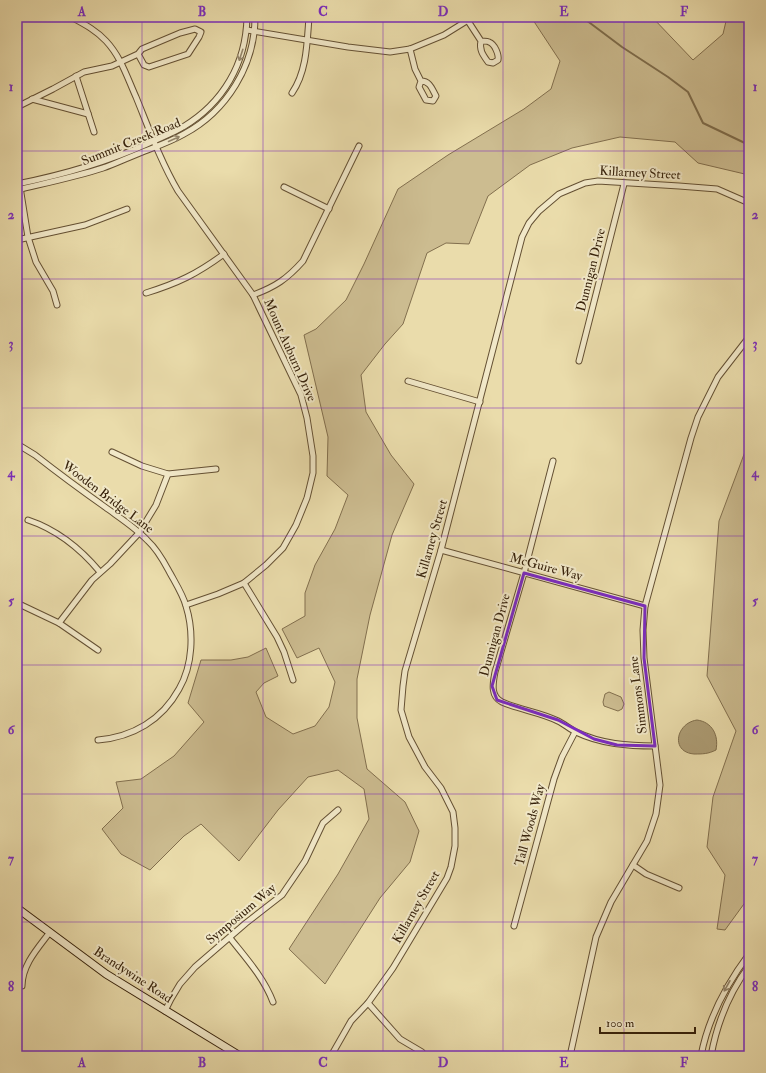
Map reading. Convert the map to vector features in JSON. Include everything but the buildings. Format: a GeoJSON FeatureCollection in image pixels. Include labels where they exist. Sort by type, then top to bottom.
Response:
{"type":"FeatureCollection","features":[{"type":"Feature","properties":{"kind":"main road","name":"Brandywine Road"},"geometry":{"type":"LineString","coordinates":[[17,908],[106,974],[240,1056]]}},
{"type":"Feature","properties":{"kind":"street","name":"Mount Auburn Drive"},"geometry":{"type":"LineString","coordinates":[[71,17],[87,25],[100,35],[113,49],[122,62],[156,146],[178,192],[253,295],[301,395],[307,418],[313,456],[313,473],[303,510],[283,548],[266,565],[244,583],[186,605]]}},
{"type":"Feature","properties":{"kind":"street","name":"Summit Creek Road"},"geometry":{"type":"LineString","coordinates":[[18,187],[90,167],[132,151],[183,127],[204,112],[216,100],[237,68],[242,56],[247,30],[247,17]]}},
{"type":"Feature","properties":{"kind":"street","name":"Summit Creek Road"},"geometry":{"type":"LineString","coordinates":[[18,187],[97,170],[180,137],[193,129],[210,116],[225,100],[243,73],[255,32],[255,17]]}},
{"type":"Feature","properties":{"kind":"street"},"geometry":{"type":"LineString","coordinates":[[292,93],[301,76],[309,17]]}},
{"type":"Feature","properties":{"kind":"street"},"geometry":{"type":"LineString","coordinates":[[247,30],[354,48],[390,52],[410,49],[444,35],[473,17]]}},
{"type":"Feature","properties":{"kind":"street"},"geometry":{"type":"LineString","coordinates":[[468,21],[481,41],[480,47],[488,62],[493,63],[498,60],[499,56],[492,44],[481,41]]}},
{"type":"Feature","properties":{"kind":"street"},"geometry":{"type":"LineString","coordinates":[[17,106],[89,70],[112,66],[122,62],[138,54],[142,49],[180,33],[195,29],[201,32],[199,38],[188,54],[149,67],[144,65],[138,54]]}},
{"type":"Feature","properties":{"kind":"street"},"geometry":{"type":"LineString","coordinates":[[410,49],[415,69],[421,81]]}},
{"type":"Feature","properties":{"kind":"street"},"geometry":{"type":"LineString","coordinates":[[76,76],[94,132]]}},
{"type":"Feature","properties":{"kind":"street"},"geometry":{"type":"LineString","coordinates":[[32,99],[88,114]]}},
{"type":"Feature","properties":{"kind":"street"},"geometry":{"type":"LineString","coordinates":[[253,295],[271,288],[289,276],[300,265],[309,252],[319,227],[359,146]]}},
{"type":"Feature","properties":{"kind":"street","name":"Killarney Street"},"geometry":{"type":"LineString","coordinates":[[331,1056],[351,1021],[368,1003],[393,968],[447,878],[451,867],[455,846],[455,828],[451,807],[441,788],[425,767],[413,746],[405,726],[402,710],[402,686],[405,671],[441,550],[522,237],[529,223],[539,211],[559,194],[585,183],[598,181],[624,184],[717,189],[749,203]]}},
{"type":"Feature","properties":{"kind":"street","name":"Dunnigan Drive"},"geometry":{"type":"LineString","coordinates":[[579,361],[624,184]]}},
{"type":"Feature","properties":{"kind":"street"},"geometry":{"type":"LineString","coordinates":[[18,187],[28,237],[36,262],[53,291],[57,305]]}},
{"type":"Feature","properties":{"kind":"street"},"geometry":{"type":"LineString","coordinates":[[284,187],[329,209]]}},
{"type":"Feature","properties":{"kind":"street"},"geometry":{"type":"LineString","coordinates":[[17,240],[85,225],[128,209]]}},
{"type":"Feature","properties":{"kind":"street"},"geometry":{"type":"LineString","coordinates":[[146,293],[167,287],[194,275],[224,254]]}},
{"type":"Feature","properties":{"kind":"street","name":"Simmons Lane"},"geometry":{"type":"LineString","coordinates":[[570,1056],[596,937],[611,902],[647,841],[656,814],[660,785],[644,658],[643,630],[645,606],[698,417],[718,377],[749,337]]}},
{"type":"Feature","properties":{"kind":"street"},"geometry":{"type":"LineString","coordinates":[[408,380],[480,402]]}},
{"type":"Feature","properties":{"kind":"street","name":"Wooden Bridge Lane"},"geometry":{"type":"LineString","coordinates":[[17,444],[35,455],[151,543],[160,556],[186,605],[189,624],[190,655],[185,676],[174,698],[160,714],[145,726],[128,734],[98,740]]}},
{"type":"Feature","properties":{"kind":"street"},"geometry":{"type":"LineString","coordinates":[[112,452],[142,466],[168,474],[216,470]]}},
{"type":"Feature","properties":{"kind":"street","name":"Dunnigan Drive"},"geometry":{"type":"LineString","coordinates":[[553,461],[524,573],[495,672],[492,686],[494,694],[497,700],[558,720],[576,732],[594,739],[617,745],[655,746]]}},
{"type":"Feature","properties":{"kind":"street"},"geometry":{"type":"LineString","coordinates":[[59,623],[82,591],[139,533],[156,505],[168,474]]}},
{"type":"Feature","properties":{"kind":"street"},"geometry":{"type":"LineString","coordinates":[[28,520],[50,529],[71,542],[100,572]]}},
{"type":"Feature","properties":{"kind":"street","name":"McGuire Way"},"geometry":{"type":"LineString","coordinates":[[441,550],[645,606]]}},
{"type":"Feature","properties":{"kind":"street"},"geometry":{"type":"LineString","coordinates":[[244,583],[277,637],[284,652],[293,680]]}},
{"type":"Feature","properties":{"kind":"street"},"geometry":{"type":"LineString","coordinates":[[19,604],[59,623],[98,650]]}},
{"type":"Feature","properties":{"kind":"street","name":"Tall Woods Way"},"geometry":{"type":"LineString","coordinates":[[514,926],[554,779],[562,757],[576,732]]}},
{"type":"Feature","properties":{"kind":"street","name":"Symposium Way"},"geometry":{"type":"LineString","coordinates":[[165,1011],[170,999],[195,966],[282,895],[305,861],[323,823],[338,810]]}},
{"type":"Feature","properties":{"kind":"street"},"geometry":{"type":"LineString","coordinates":[[633,865],[646,874],[679,888]]}},
{"type":"Feature","properties":{"kind":"street"},"geometry":{"type":"LineString","coordinates":[[22,986],[22,977],[25,968],[50,932]]}},
{"type":"Feature","properties":{"kind":"street"},"geometry":{"type":"LineString","coordinates":[[230,938],[265,985],[273,1002]]}},
{"type":"Feature","properties":{"kind":"street"},"geometry":{"type":"LineString","coordinates":[[701,1056],[703,1044],[722,996],[734,975],[749,954]]}},
{"type":"Feature","properties":{"kind":"street"},"geometry":{"type":"LineString","coordinates":[[711,1056],[719,1022],[728,999],[749,966]]}},
{"type":"Feature","properties":{"kind":"street"},"geometry":{"type":"LineString","coordinates":[[368,1003],[400,1039],[422,1052]]}},
{"type":"Feature","properties":{"kind":"highlighted area"},"geometry":{"type":"Polygon","coordinates":[[[524,573],[645,606],[644,658],[655,746],[617,745],[594,739],[558,720],[497,700],[492,686],[524,573]]]}},
{"type":"Feature","properties":{"kind":"shaded area"},"geometry":{"type":"Polygon","coordinates":[[[531,17],[652,17],[693,60],[723,34],[727,17],[749,17],[749,175],[698,163],[675,142],[620,137],[572,148],[530,165],[488,196],[469,244],[446,243],[427,253],[403,324],[361,375],[366,412],[391,455],[414,484],[392,535],[370,615],[357,679],[357,718],[367,769],[405,802],[419,831],[410,862],[380,898],[325,984],[289,949],[338,874],[369,819],[364,789],[338,770],[308,777],[278,810],[239,861],[201,824],[184,836],[150,870],[121,854],[102,829],[123,808],[116,782],[141,779],[174,756],[204,722],[188,703],[201,660],[231,660],[248,657],[266,648],[278,676],[264,683],[256,692],[266,717],[293,734],[315,726],[329,707],[335,682],[319,648],[297,658],[282,629],[305,616],[305,593],[315,565],[335,529],[348,495],[327,476],[328,437],[304,335],[316,329],[346,300],[398,189],[448,155],[524,109],[551,89],[560,61],[531,17]]]}},
{"type":"Feature","properties":{"kind":"shaded area"},"geometry":{"type":"Polygon","coordinates":[[[749,441],[749,897],[725,930],[717,929],[725,875],[707,847],[713,797],[736,731],[707,676],[719,521],[749,441]]]}},
{"type":"Feature","properties":{"kind":"shaded area"},"geometry":{"type":"Polygon","coordinates":[[[609,692],[621,697],[624,704],[622,709],[618,711],[604,706],[603,702],[605,694],[609,692]]]}},
{"type":"Feature","properties":{"kind":"shaded area"},"geometry":{"type":"Polygon","coordinates":[[[697,720],[707,723],[713,730],[717,744],[716,750],[705,754],[694,754],[686,752],[681,748],[679,743],[680,732],[684,726],[697,720]]]}},
{"type":"Feature","properties":{"kind":"waterway"},"geometry":{"type":"LineString","coordinates":[[582,17],[622,47],[688,92],[703,123],[749,145]]}}]}
